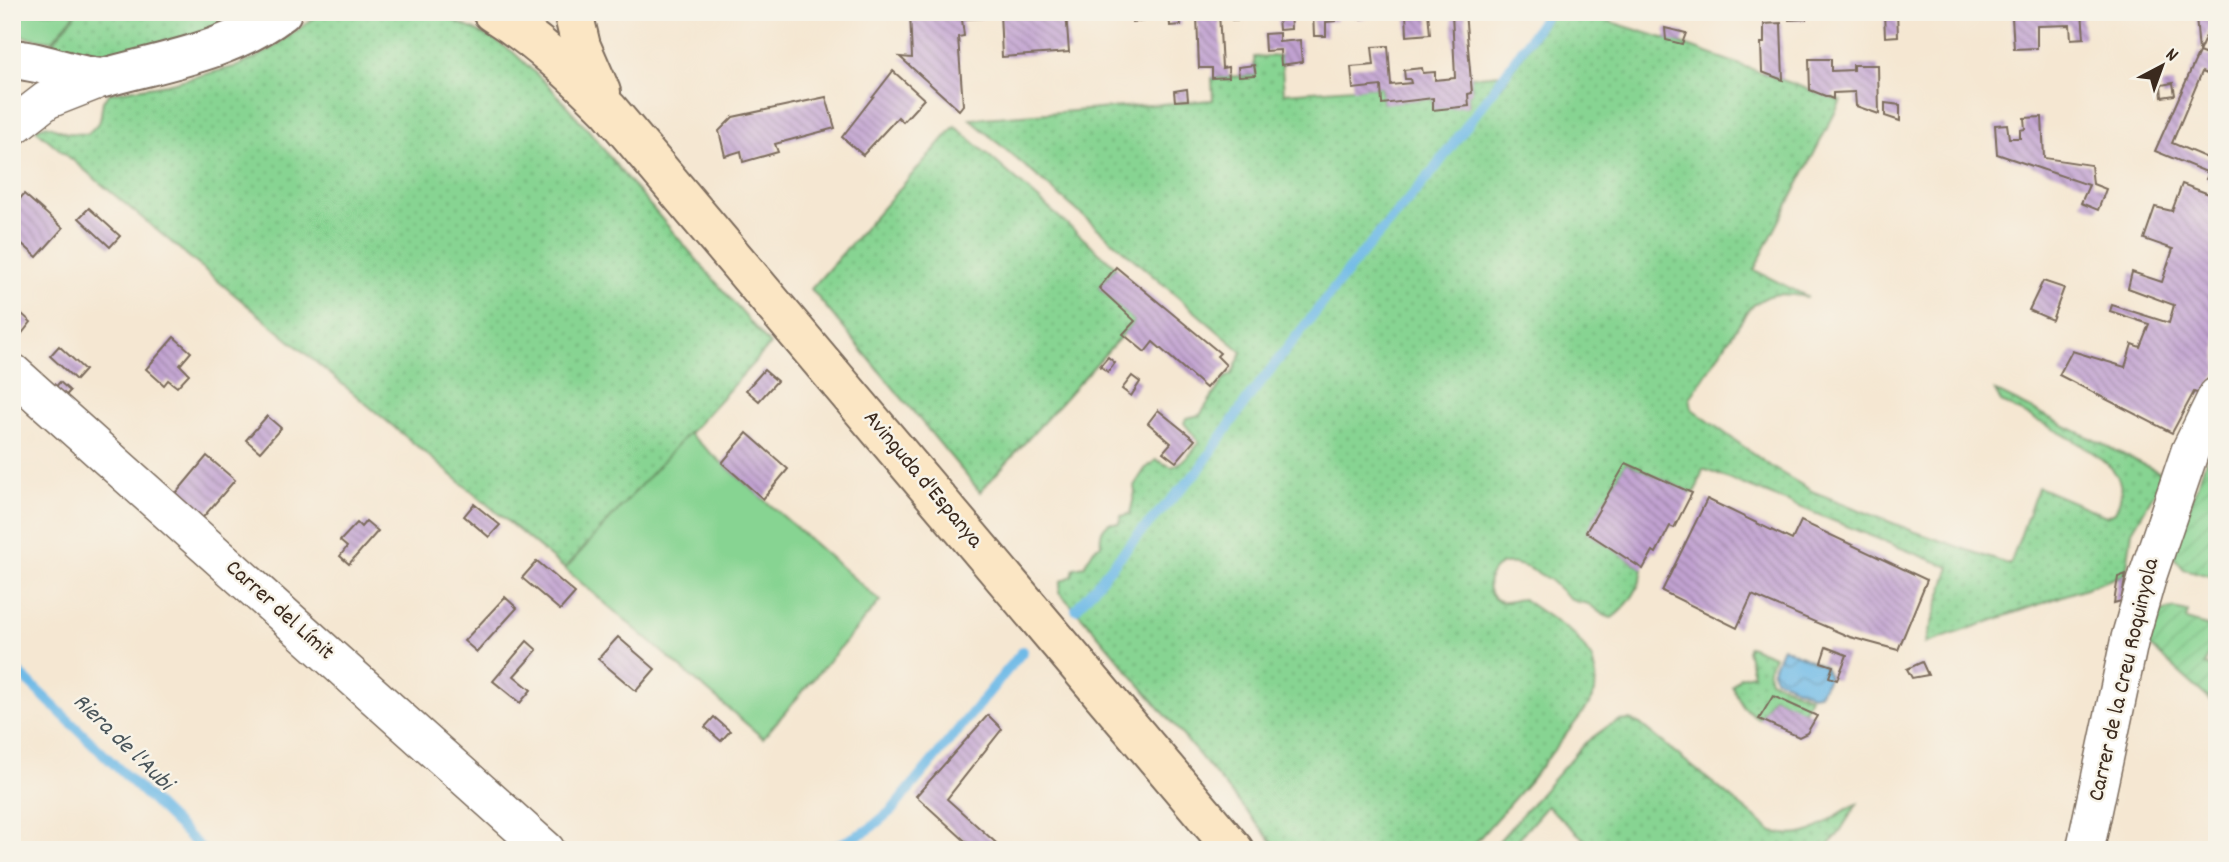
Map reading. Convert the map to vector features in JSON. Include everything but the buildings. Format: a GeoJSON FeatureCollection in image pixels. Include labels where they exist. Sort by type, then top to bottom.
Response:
{"type":"FeatureCollection","features":[{"type":"Feature","properties":{"kind":"main road","name":"Avinguda d'Espanya"},"geometry":{"type":"LineString","coordinates":[[492,12],[565,67],[609,110],[1234,850]]}},
{"type":"Feature","properties":{"kind":"main road","name":"Avinguda d'Espanya"},"geometry":{"type":"LineString","coordinates":[[573,12],[581,46],[609,110]]}},
{"type":"Feature","properties":{"kind":"street"},"geometry":{"type":"LineString","coordinates":[[12,125],[47,100],[103,78],[229,43],[262,28],[282,12]]}},
{"type":"Feature","properties":{"kind":"street"},"geometry":{"type":"LineString","coordinates":[[16,59],[38,62],[83,76],[103,78]]}},
{"type":"Feature","properties":{"kind":"street"},"geometry":{"type":"LineString","coordinates":[[12,125],[31,93],[33,83],[29,69],[16,59]]}},
{"type":"Feature","properties":{"kind":"street","name":"Carrer del Límit"},"geometry":{"type":"LineString","coordinates":[[12,372],[546,850]]}},
{"type":"Feature","properties":{"kind":"street","name":"Carrer de la Creu Roquinyola"},"geometry":{"type":"LineString","coordinates":[[2085,850],[2130,638],[2148,575],[2190,451],[2217,396]]}},
{"type":"Feature","properties":{"kind":"green space"},"geometry":{"type":"Polygon","coordinates":[[[12,12],[77,12],[52,41],[12,35],[12,12]]]}},
{"type":"Feature","properties":{"kind":"green space"},"geometry":{"type":"Polygon","coordinates":[[[77,12],[265,12],[219,29],[108,54],[87,54],[82,61],[47,50],[77,12]]]}},
{"type":"Feature","properties":{"kind":"green space"},"geometry":{"type":"Polygon","coordinates":[[[322,12],[436,12],[493,39],[513,52],[550,87],[590,132],[770,345],[565,569],[35,129],[47,125],[67,133],[88,134],[100,121],[103,101],[110,93],[167,84],[238,66],[269,51],[322,12]]]}},
{"type":"Feature","properties":{"kind":"green space"},"geometry":{"type":"Polygon","coordinates":[[[1553,12],[1579,12],[1682,44],[1841,101],[1754,270],[1808,297],[1777,294],[1763,299],[1749,309],[1690,398],[1692,409],[1773,468],[1814,492],[2010,565],[2038,487],[2106,516],[2115,512],[2121,489],[2112,469],[2100,458],[2066,436],[2001,402],[1995,391],[2165,475],[2132,531],[2126,574],[1925,644],[1950,567],[1703,469],[1696,491],[1692,493],[1626,463],[1587,532],[1643,569],[1636,590],[1612,618],[1588,604],[1575,601],[1548,579],[1520,565],[1499,566],[1490,575],[1490,594],[1497,600],[1504,602],[1523,599],[1575,635],[1592,659],[1596,676],[1595,692],[1588,706],[1533,777],[1469,850],[1279,850],[1059,592],[1061,581],[1072,576],[1074,568],[1084,566],[1094,549],[1101,545],[1102,532],[1106,525],[1119,523],[1121,516],[1130,514],[1134,486],[1145,469],[1156,460],[1172,467],[1194,450],[1199,442],[1184,423],[1186,418],[1200,415],[1224,379],[1232,374],[1242,352],[970,119],[1213,100],[1212,78],[1255,75],[1254,57],[1281,56],[1284,93],[1381,86],[1382,103],[1433,98],[1433,109],[1469,105],[1468,94],[1472,93],[1470,77],[1500,74],[1502,86],[1553,12]]]}},
{"type":"Feature","properties":{"kind":"green space"},"geometry":{"type":"Polygon","coordinates":[[[955,126],[1116,267],[1099,288],[1135,321],[980,492],[811,289],[955,126]]]}},
{"type":"Feature","properties":{"kind":"green space"},"geometry":{"type":"Polygon","coordinates":[[[688,433],[880,601],[763,738],[565,569],[688,433]]]}},
{"type":"Feature","properties":{"kind":"green space"},"geometry":{"type":"Polygon","coordinates":[[[2217,440],[2217,578],[2184,569],[2172,555],[2205,463],[2217,440]]]}},
{"type":"Feature","properties":{"kind":"green space"},"geometry":{"type":"Polygon","coordinates":[[[2173,609],[2188,612],[2186,620],[2217,629],[2205,665],[2217,669],[2217,706],[2145,642],[2157,616],[2173,609]]]}},
{"type":"Feature","properties":{"kind":"green space"},"geometry":{"type":"Polygon","coordinates":[[[1749,646],[1774,656],[1768,671],[1770,680],[1810,697],[1804,711],[1773,696],[1759,719],[1743,707],[1732,686],[1740,677],[1753,674],[1747,650],[1749,646]]]}},
{"type":"Feature","properties":{"kind":"green space"},"geometry":{"type":"Polygon","coordinates":[[[1629,720],[1640,724],[1773,832],[1787,835],[1809,832],[1857,804],[1837,836],[1823,850],[1596,850],[1547,806],[1509,850],[1491,850],[1585,743],[1608,726],[1629,720]]]}},
{"type":"Feature","properties":{"kind":"water"},"geometry":{"type":"Polygon","coordinates":[[[1782,647],[1824,666],[1829,677],[1819,694],[1812,695],[1775,678],[1772,671],[1782,647]]]}},
{"type":"Feature","properties":{"kind":"waterway"},"geometry":{"type":"LineString","coordinates":[[1076,609],[1138,535],[1198,471],[1249,397],[1359,257],[1433,171],[1548,12]]}},
{"type":"Feature","properties":{"kind":"waterway"},"geometry":{"type":"LineString","coordinates":[[828,850],[868,830],[892,810],[1023,651]]}},
{"type":"Feature","properties":{"kind":"waterway","name":"Riera de l'Aubi"},"geometry":{"type":"LineString","coordinates":[[12,666],[203,850]]}}]}
